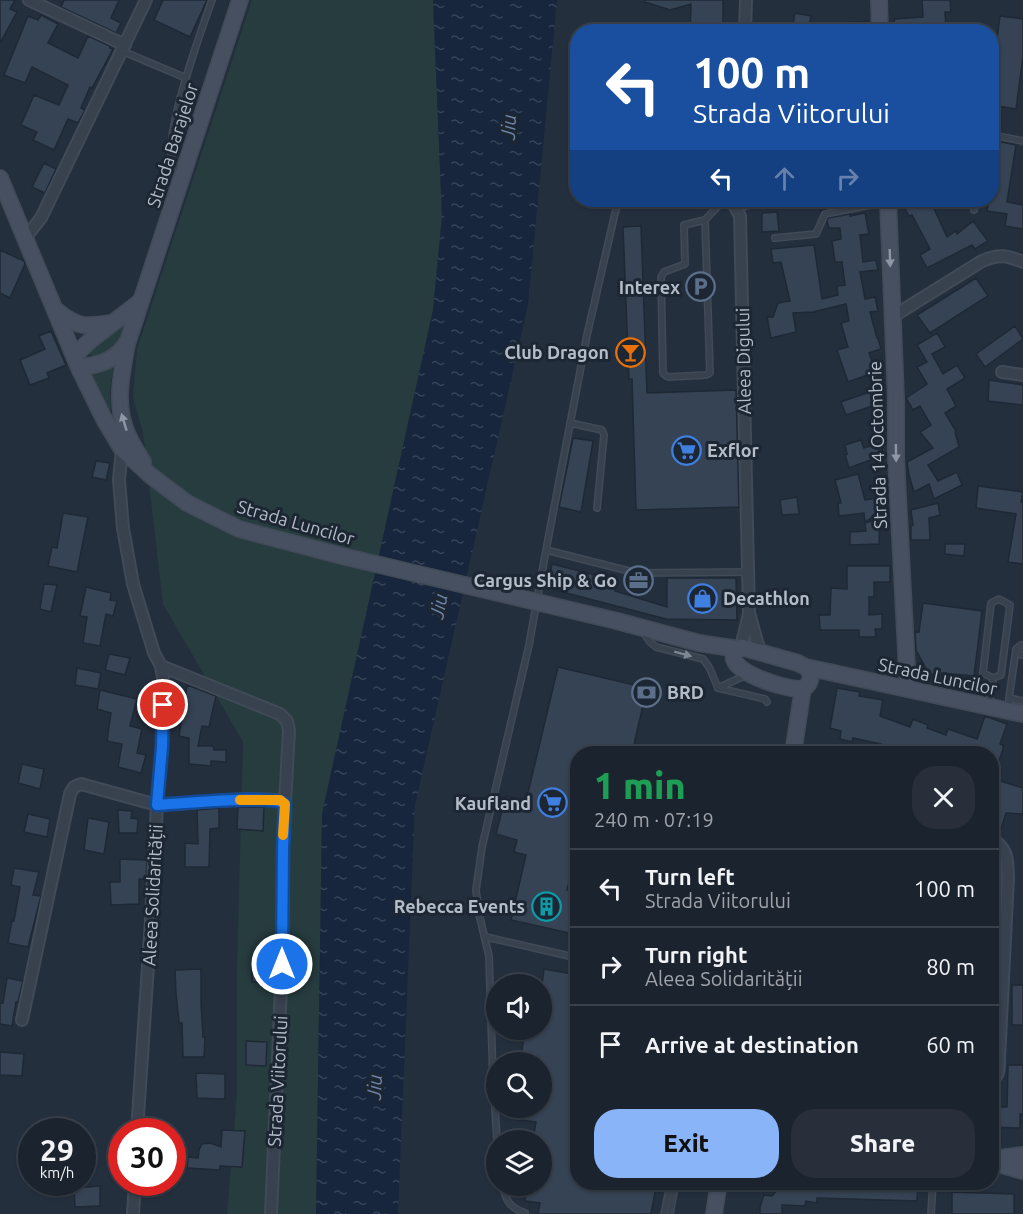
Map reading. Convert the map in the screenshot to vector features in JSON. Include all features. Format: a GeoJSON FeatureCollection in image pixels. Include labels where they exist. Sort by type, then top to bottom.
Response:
{"type":"FeatureCollection","features":[{"type":"Feature","properties":{"kind":"main road","name":"Strada Barajelor"},"geometry":{"type":"LineString","coordinates":[[77,362],[103,363],[122,351],[128,341],[240,0]]}},
{"type":"Feature","properties":{"kind":"main road"},"geometry":{"type":"LineString","coordinates":[[879,0],[880,24]]}},
{"type":"Feature","properties":{"kind":"main road","name":"Strada Luncilor"},"geometry":{"type":"LineString","coordinates":[[0,178],[54,309],[104,419],[122,449],[150,475],[186,503],[239,529],[342,556],[617,621],[699,643],[760,652],[798,663],[807,678]]}},
{"type":"Feature","properties":{"kind":"main road","name":"Strada 14 Octombrie"},"geometry":{"type":"LineString","coordinates":[[888,207],[896,458],[908,689]]}},
{"type":"Feature","properties":{"kind":"main road"},"geometry":{"type":"LineString","coordinates":[[77,362],[112,323],[140,302]]}},
{"type":"Feature","properties":{"kind":"main road"},"geometry":{"type":"LineString","coordinates":[[54,309],[69,321],[78,324],[88,326],[112,323]]}},
{"type":"Feature","properties":{"kind":"main road"},"geometry":{"type":"LineString","coordinates":[[128,341],[119,391],[120,407],[125,427],[150,475]]}},
{"type":"Feature","properties":{"kind":"main road","name":"Strada Luncilor"},"geometry":{"type":"LineString","coordinates":[[699,643],[742,670],[791,688],[807,678],[844,676],[989,706],[1014,708]]}},
{"type":"Feature","properties":{"kind":"main road"},"geometry":{"type":"LineString","coordinates":[[740,648],[734,656],[742,670]]}},
{"type":"Feature","properties":{"kind":"main road"},"geometry":{"type":"LineString","coordinates":[[794,746],[807,678]]}},
{"type":"Feature","properties":{"kind":"main road"},"geometry":{"type":"LineString","coordinates":[[779,685],[789,695],[799,719]]}},
{"type":"Feature","properties":{"kind":"main road"},"geometry":{"type":"LineString","coordinates":[[999,1160],[1023,1155]]}},
{"type":"Feature","properties":{"kind":"main road"},"geometry":{"type":"LineString","coordinates":[[999,1163],[1023,1171]]}},
{"type":"Feature","properties":{"kind":"main road"},"geometry":{"type":"LineString","coordinates":[[715,1209],[718,1190]]}},
{"type":"Feature","properties":{"kind":"main road"},"geometry":{"type":"LineString","coordinates":[[715,1209],[723,1190]]}},
{"type":"Feature","properties":{"kind":"street"},"geometry":{"type":"LineString","coordinates":[[29,0],[50,5],[123,48]]}},
{"type":"Feature","properties":{"kind":"street"},"geometry":{"type":"LineString","coordinates":[[26,237],[41,218],[146,0]]}},
{"type":"Feature","properties":{"kind":"street"},"geometry":{"type":"LineString","coordinates":[[745,24],[746,0]]}},
{"type":"Feature","properties":{"kind":"street","name":"Aleea Digului"},"geometry":{"type":"LineString","coordinates":[[734,207],[740,216],[749,613],[760,652]]}},
{"type":"Feature","properties":{"kind":"street"},"geometry":{"type":"LineString","coordinates":[[740,216],[747,207]]}},
{"type":"Feature","properties":{"kind":"street"},"geometry":{"type":"LineString","coordinates":[[892,317],[992,256],[1010,256],[1023,262]]}},
{"type":"Feature","properties":{"kind":"street"},"geometry":{"type":"LineString","coordinates":[[1002,372],[1023,375]]}},
{"type":"Feature","properties":{"kind":"street","name":"Aleea Solidarității"},"geometry":{"type":"LineString","coordinates":[[122,449],[119,480],[123,528],[133,584],[154,653],[161,666],[164,684],[138,1118]]}},
{"type":"Feature","properties":{"kind":"street","name":"Aleea Digului"},"geometry":{"type":"LineString","coordinates":[[740,648],[749,613]]}},
{"type":"Feature","properties":{"kind":"street","name":"Strada Viitorului"},"geometry":{"type":"LineString","coordinates":[[161,666],[280,714],[287,721],[289,730],[271,1214]]}},
{"type":"Feature","properties":{"kind":"street"},"geometry":{"type":"LineString","coordinates":[[22,1020],[70,794],[74,787],[81,784],[157,805],[247,799],[280,800],[285,804]]}},
{"type":"Feature","properties":{"kind":"street"},"geometry":{"type":"LineString","coordinates":[[999,844],[1004,848],[1007,859],[1008,878],[999,1054]]}},
{"type":"Feature","properties":{"kind":"street"},"geometry":{"type":"LineString","coordinates":[[133,1214],[134,1196]]}},
{"type":"Feature","properties":{"kind":"lane"},"geometry":{"type":"LineString","coordinates":[[184,170],[173,165],[170,159],[171,142],[186,78],[212,0]]}},
{"type":"Feature","properties":{"kind":"lane"},"geometry":{"type":"LineString","coordinates":[[123,48],[186,78]]}},
{"type":"Feature","properties":{"kind":"lane"},"geometry":{"type":"LineString","coordinates":[[999,136],[1023,141]]}},
{"type":"Feature","properties":{"kind":"lane"},"geometry":{"type":"LineString","coordinates":[[496,1130],[489,956],[476,890],[479,864],[529,645],[587,335],[617,207]]}},
{"type":"Feature","properties":{"kind":"lane"},"geometry":{"type":"LineString","coordinates":[[705,220],[710,373],[669,377],[663,373],[661,278],[664,272],[685,264],[684,225],[705,220],[721,207]]}},
{"type":"Feature","properties":{"kind":"lane"},"geometry":{"type":"LineString","coordinates":[[775,238],[816,234],[825,214],[856,207]]}},
{"type":"Feature","properties":{"kind":"lane"},"geometry":{"type":"LineString","coordinates":[[570,423],[602,430],[604,435],[597,508]]}},
{"type":"Feature","properties":{"kind":"lane"},"geometry":{"type":"LineString","coordinates":[[546,550],[637,573],[747,572]]}},
{"type":"Feature","properties":{"kind":"lane"},"geometry":{"type":"LineString","coordinates":[[999,599],[1010,605],[1000,675],[993,678],[983,673],[991,603],[999,599]]}},
{"type":"Feature","properties":{"kind":"lane"},"geometry":{"type":"LineString","coordinates":[[639,627],[656,647],[703,659],[718,688]]}},
{"type":"Feature","properties":{"kind":"lane"},"geometry":{"type":"LineString","coordinates":[[1014,708],[1016,649],[1023,645]]}},
{"type":"Feature","properties":{"kind":"lane"},"geometry":{"type":"LineString","coordinates":[[1016,649],[1023,655]]}},
{"type":"Feature","properties":{"kind":"lane"},"geometry":{"type":"LineString","coordinates":[[718,688],[742,670]]}},
{"type":"Feature","properties":{"kind":"lane"},"geometry":{"type":"LineString","coordinates":[[989,706],[993,678]]}},
{"type":"Feature","properties":{"kind":"lane"},"geometry":{"type":"LineString","coordinates":[[718,688],[765,699],[767,702]]}},
{"type":"Feature","properties":{"kind":"lane"},"geometry":{"type":"LineString","coordinates":[[1014,708],[1023,701]]}},
{"type":"Feature","properties":{"kind":"lane"},"geometry":{"type":"LineString","coordinates":[[486,937],[570,956]]}},
{"type":"Feature","properties":{"kind":"lane"},"geometry":{"type":"LineString","coordinates":[[999,962],[1004,962]]}},
{"type":"Feature","properties":{"kind":"lane"},"geometry":{"type":"LineString","coordinates":[[930,1214],[932,1190]]}},
{"type":"Feature","properties":{"kind":"lane"},"geometry":{"type":"LineString","coordinates":[[664,1214],[672,1191],[670,1214]]}},
{"type":"Feature","properties":{"kind":"lane"},"geometry":{"type":"LineString","coordinates":[[506,1196],[513,1208],[525,1213]]}},
{"type":"Feature","properties":{"kind":"green space"},"geometry":{"type":"Polygon","coordinates":[[[252,0],[433,0],[442,217],[433,310],[322,814],[316,1214],[227,1214],[237,1093],[237,969],[243,742],[163,604],[143,432],[133,398],[137,349],[252,0]]]}},
{"type":"Feature","properties":{"kind":"green space"},"geometry":{"type":"Polygon","coordinates":[[[126,321],[120,338],[114,346],[95,357],[89,353],[89,347],[126,321]]]}},
{"type":"Feature","properties":{"kind":"green space"},"geometry":{"type":"Polygon","coordinates":[[[111,366],[113,369],[110,391],[111,410],[108,411],[91,374],[92,371],[111,366]]]}},
{"type":"Feature","properties":{"kind":"water","name":"Jiu"},"geometry":{"type":"Polygon","coordinates":[[[433,0],[557,0],[528,305],[415,805],[398,1214],[316,1214],[322,814],[433,310],[442,217],[433,0]]]}},
{"type":"Feature","properties":{"kind":"building"},"geometry":{"type":"Polygon","coordinates":[[[0,0],[15,0],[10,9],[17,12],[0,43],[0,0]]]}},
{"type":"Feature","properties":{"kind":"building"},"geometry":{"type":"Polygon","coordinates":[[[64,0],[119,0],[111,18],[121,23],[116,33],[61,7],[64,0]]]}},
{"type":"Feature","properties":{"kind":"building"},"geometry":{"type":"Polygon","coordinates":[[[163,0],[207,0],[190,37],[154,20],[163,0]]]}},
{"type":"Feature","properties":{"kind":"building"},"geometry":{"type":"Polygon","coordinates":[[[646,0],[723,0],[723,24],[690,24],[691,4],[670,10],[645,2],[646,0]]]}},
{"type":"Feature","properties":{"kind":"building"},"geometry":{"type":"Polygon","coordinates":[[[922,0],[950,0],[951,12],[945,12],[946,24],[894,24],[894,19],[923,17],[922,0]]]}},
{"type":"Feature","properties":{"kind":"building"},"geometry":{"type":"Polygon","coordinates":[[[795,13],[811,16],[810,24],[793,24],[795,13]]]}},
{"type":"Feature","properties":{"kind":"building"},"geometry":{"type":"Polygon","coordinates":[[[41,15],[58,24],[48,43],[78,58],[88,36],[113,49],[92,88],[90,87],[81,108],[85,110],[78,123],[68,119],[54,150],[33,140],[37,132],[21,125],[34,95],[59,105],[68,85],[32,67],[25,83],[4,75],[28,16],[38,20],[41,15]]]}},
{"type":"Feature","properties":{"kind":"building"},"geometry":{"type":"Polygon","coordinates":[[[1000,16],[1023,19],[1023,56],[1016,109],[999,106],[1000,16]]]}},
{"type":"Feature","properties":{"kind":"building"},"geometry":{"type":"Polygon","coordinates":[[[867,21],[867,24],[844,23],[867,21]]]}},
{"type":"Feature","properties":{"kind":"building"},"geometry":{"type":"Polygon","coordinates":[[[999,141],[1016,145],[1007,202],[1023,205],[1023,229],[1005,226],[1007,214],[987,211],[988,207],[999,207],[999,141]]]}},
{"type":"Feature","properties":{"kind":"building"},"geometry":{"type":"Polygon","coordinates":[[[44,163],[56,169],[45,193],[32,187],[44,163]]]}},
{"type":"Feature","properties":{"kind":"building"},"geometry":{"type":"Polygon","coordinates":[[[819,207],[834,207],[824,209],[820,211],[819,207]]]}},
{"type":"Feature","properties":{"kind":"building"},"geometry":{"type":"Polygon","coordinates":[[[904,207],[933,207],[947,237],[956,231],[957,234],[973,221],[988,241],[975,249],[972,245],[927,268],[920,255],[930,249],[912,215],[909,216],[904,207]]]}},
{"type":"Feature","properties":{"kind":"building"},"geometry":{"type":"Polygon","coordinates":[[[777,212],[779,231],[762,232],[762,213],[777,212]]]}},
{"type":"Feature","properties":{"kind":"building"},"geometry":{"type":"Polygon","coordinates":[[[865,213],[869,234],[860,235],[863,262],[876,260],[878,270],[860,272],[865,299],[875,297],[878,311],[870,312],[881,349],[869,353],[876,372],[848,382],[837,350],[848,347],[841,323],[849,321],[846,304],[813,312],[793,313],[796,332],[771,338],[767,317],[773,317],[778,303],[790,301],[781,262],[773,263],[771,249],[814,245],[822,299],[838,295],[837,286],[845,285],[842,262],[835,262],[832,241],[841,239],[840,228],[829,228],[827,221],[828,218],[865,213]]]}},
{"type":"Feature","properties":{"kind":"building","name":"Exflor"},"geometry":{"type":"Polygon","coordinates":[[[641,226],[647,393],[736,390],[739,507],[636,510],[632,379],[629,379],[623,227],[641,226]]]}},
{"type":"Feature","properties":{"kind":"building"},"geometry":{"type":"Polygon","coordinates":[[[0,250],[24,261],[25,264],[10,298],[0,293],[0,250]]]}},
{"type":"Feature","properties":{"kind":"building"},"geometry":{"type":"Polygon","coordinates":[[[976,278],[988,296],[930,333],[917,315],[976,278]]]}},
{"type":"Feature","properties":{"kind":"building"},"geometry":{"type":"Polygon","coordinates":[[[1015,326],[1023,339],[985,367],[976,354],[1015,326]]]}},
{"type":"Feature","properties":{"kind":"building"},"geometry":{"type":"Polygon","coordinates":[[[51,331],[66,365],[47,373],[49,378],[30,385],[20,360],[45,349],[39,336],[51,331]]]}},
{"type":"Feature","properties":{"kind":"building"},"geometry":{"type":"Polygon","coordinates":[[[937,333],[945,347],[932,354],[943,374],[957,365],[965,378],[947,389],[956,406],[945,413],[956,431],[959,447],[928,465],[938,481],[957,472],[962,485],[934,499],[929,484],[914,492],[909,475],[907,462],[933,448],[920,432],[931,425],[920,406],[913,410],[906,398],[927,384],[917,367],[927,362],[917,345],[937,333]]]}},
{"type":"Feature","properties":{"kind":"building"},"geometry":{"type":"Polygon","coordinates":[[[989,380],[1023,385],[1023,405],[988,401],[989,380]]]}},
{"type":"Feature","properties":{"kind":"building"},"geometry":{"type":"Polygon","coordinates":[[[875,390],[881,403],[846,415],[841,402],[875,390]]]}},
{"type":"Feature","properties":{"kind":"building"},"geometry":{"type":"Polygon","coordinates":[[[573,438],[593,441],[581,512],[559,507],[573,438]]]}},
{"type":"Feature","properties":{"kind":"building"},"geometry":{"type":"Polygon","coordinates":[[[861,440],[864,448],[880,443],[884,455],[849,468],[845,445],[861,440]]]}},
{"type":"Feature","properties":{"kind":"building"},"geometry":{"type":"Polygon","coordinates":[[[96,461],[110,463],[106,480],[92,477],[96,461]]]}},
{"type":"Feature","properties":{"kind":"building"},"geometry":{"type":"Polygon","coordinates":[[[858,474],[865,500],[885,497],[886,509],[865,522],[864,513],[839,516],[838,503],[841,503],[835,480],[858,474]]]}},
{"type":"Feature","properties":{"kind":"building"},"geometry":{"type":"Polygon","coordinates":[[[978,486],[1023,492],[1021,502],[1023,502],[1023,564],[1008,562],[1016,514],[976,508],[978,486]]]}},
{"type":"Feature","properties":{"kind":"building"},"geometry":{"type":"Polygon","coordinates":[[[797,497],[799,514],[782,515],[780,500],[797,497]]]}},
{"type":"Feature","properties":{"kind":"building"},"geometry":{"type":"Polygon","coordinates":[[[938,503],[940,515],[929,518],[930,540],[911,540],[911,526],[913,525],[911,510],[938,503]]]}},
{"type":"Feature","properties":{"kind":"building"},"geometry":{"type":"Polygon","coordinates":[[[63,513],[88,517],[77,572],[48,566],[52,547],[57,548],[63,513]]]}},
{"type":"Feature","properties":{"kind":"building"},"geometry":{"type":"Polygon","coordinates":[[[880,519],[879,544],[850,545],[850,532],[866,531],[865,523],[880,519]]]}},
{"type":"Feature","properties":{"kind":"building"},"geometry":{"type":"Polygon","coordinates":[[[945,544],[965,544],[964,556],[945,554],[945,544]]]}},
{"type":"Feature","properties":{"kind":"building"},"geometry":{"type":"Polygon","coordinates":[[[552,564],[615,580],[615,591],[667,607],[667,578],[736,578],[737,620],[666,619],[547,588],[552,564]]]}},
{"type":"Feature","properties":{"kind":"building"},"geometry":{"type":"Polygon","coordinates":[[[847,566],[890,566],[890,582],[874,582],[874,597],[869,597],[869,615],[882,614],[882,629],[875,629],[876,637],[859,637],[859,630],[820,630],[819,615],[830,615],[831,588],[847,589],[847,566]]]}},
{"type":"Feature","properties":{"kind":"building"},"geometry":{"type":"Polygon","coordinates":[[[44,584],[57,585],[51,612],[40,609],[44,584]]]}},
{"type":"Feature","properties":{"kind":"building"},"geometry":{"type":"Polygon","coordinates":[[[86,587],[111,593],[110,600],[117,601],[113,616],[106,614],[100,646],[83,643],[87,617],[80,616],[86,587]]]}},
{"type":"Feature","properties":{"kind":"building"},"geometry":{"type":"Polygon","coordinates":[[[923,603],[982,611],[974,676],[929,674],[916,650],[915,631],[919,632],[923,603]]]}},
{"type":"Feature","properties":{"kind":"building"},"geometry":{"type":"Polygon","coordinates":[[[109,654],[130,658],[125,675],[105,670],[109,654]]]}},
{"type":"Feature","properties":{"kind":"building","name":"Kaufland"},"geometry":{"type":"Polygon","coordinates":[[[558,667],[647,688],[634,746],[570,746],[570,878],[567,890],[570,891],[570,933],[511,920],[526,855],[514,852],[517,840],[496,834],[506,796],[526,801],[558,667]]]}},
{"type":"Feature","properties":{"kind":"building"},"geometry":{"type":"Polygon","coordinates":[[[77,668],[101,673],[98,689],[75,685],[77,668]]]}},
{"type":"Feature","properties":{"kind":"building"},"geometry":{"type":"Polygon","coordinates":[[[187,685],[216,696],[209,727],[202,726],[198,746],[213,746],[214,750],[226,750],[226,762],[211,761],[211,766],[189,764],[189,738],[179,736],[187,685]]]}},
{"type":"Feature","properties":{"kind":"building"},"geometry":{"type":"Polygon","coordinates":[[[837,688],[860,692],[859,696],[883,700],[880,716],[910,727],[913,719],[928,725],[927,728],[946,735],[948,729],[977,739],[985,716],[1007,724],[1000,744],[1003,745],[1003,749],[999,761],[999,746],[880,746],[881,744],[853,738],[852,742],[840,739],[841,731],[830,728],[837,688]]]}},
{"type":"Feature","properties":{"kind":"building"},"geometry":{"type":"Polygon","coordinates":[[[100,690],[137,699],[130,726],[142,729],[137,753],[146,755],[141,773],[118,767],[122,744],[107,741],[111,713],[97,709],[100,690]]]}},
{"type":"Feature","properties":{"kind":"building"},"geometry":{"type":"Polygon","coordinates":[[[22,764],[44,769],[40,789],[18,783],[22,764]]]}},
{"type":"Feature","properties":{"kind":"building"},"geometry":{"type":"Polygon","coordinates":[[[999,781],[1023,788],[1023,814],[1006,813],[1001,829],[999,828],[999,781]]]}},
{"type":"Feature","properties":{"kind":"building"},"geometry":{"type":"Polygon","coordinates":[[[238,807],[264,807],[263,831],[237,829],[238,807]]]}},
{"type":"Feature","properties":{"kind":"building"},"geometry":{"type":"Polygon","coordinates":[[[219,808],[219,828],[210,829],[209,867],[185,867],[185,843],[198,844],[197,810],[219,808]]]}},
{"type":"Feature","properties":{"kind":"building"},"geometry":{"type":"Polygon","coordinates":[[[118,810],[132,811],[131,818],[138,819],[137,833],[119,833],[118,810]]]}},
{"type":"Feature","properties":{"kind":"building"},"geometry":{"type":"Polygon","coordinates":[[[28,814],[50,819],[47,837],[24,832],[28,814]]]}},
{"type":"Feature","properties":{"kind":"building"},"geometry":{"type":"Polygon","coordinates":[[[88,818],[109,822],[104,854],[84,850],[88,818]]]}},
{"type":"Feature","properties":{"kind":"building"},"geometry":{"type":"Polygon","coordinates":[[[120,859],[147,860],[146,879],[139,879],[139,904],[111,905],[110,882],[120,882],[120,859]]]}},
{"type":"Feature","properties":{"kind":"building"},"geometry":{"type":"Polygon","coordinates":[[[14,868],[39,872],[33,895],[41,896],[28,947],[8,943],[20,887],[11,885],[14,868]]]}},
{"type":"Feature","properties":{"kind":"building"},"geometry":{"type":"Polygon","coordinates":[[[201,969],[204,1057],[183,1057],[182,1023],[179,1023],[175,970],[201,969]]]}},
{"type":"Feature","properties":{"kind":"building"},"geometry":{"type":"Polygon","coordinates":[[[252,969],[271,969],[274,972],[274,982],[252,982],[252,969]]]}},
{"type":"Feature","properties":{"kind":"building"},"geometry":{"type":"Polygon","coordinates":[[[544,969],[570,974],[570,1190],[656,1190],[651,1214],[538,1214],[540,1203],[525,1201],[525,1196],[552,1196],[552,1130],[535,1130],[536,1122],[520,1120],[520,1118],[552,1118],[552,1052],[522,1052],[524,1040],[552,1040],[552,974],[543,974],[544,969]]]}},
{"type":"Feature","properties":{"kind":"building"},"geometry":{"type":"Polygon","coordinates":[[[7,978],[23,981],[18,1002],[16,1002],[12,1026],[0,1024],[0,1003],[3,1003],[7,978]]]}},
{"type":"Feature","properties":{"kind":"building"},"geometry":{"type":"Polygon","coordinates":[[[1012,985],[1023,985],[1023,1025],[1012,1025],[1012,985]]]}},
{"type":"Feature","properties":{"kind":"building"},"geometry":{"type":"Polygon","coordinates":[[[246,1041],[267,1042],[266,1066],[246,1065],[246,1041]]]}},
{"type":"Feature","properties":{"kind":"building"},"geometry":{"type":"Polygon","coordinates":[[[0,1052],[24,1054],[22,1076],[0,1075],[0,1052]]]}},
{"type":"Feature","properties":{"kind":"building"},"geometry":{"type":"Polygon","coordinates":[[[1008,1065],[1023,1065],[1023,1114],[1020,1114],[1020,1128],[999,1127],[999,1107],[1007,1107],[1008,1065]]]}},
{"type":"Feature","properties":{"kind":"building"},"geometry":{"type":"Polygon","coordinates":[[[196,1073],[225,1074],[225,1099],[197,1098],[196,1073]]]}},
{"type":"Feature","properties":{"kind":"building"},"geometry":{"type":"Polygon","coordinates":[[[222,1130],[245,1131],[242,1167],[220,1166],[220,1170],[187,1168],[188,1157],[198,1158],[202,1144],[210,1143],[221,1147],[222,1130]]]}},
{"type":"Feature","properties":{"kind":"building"},"geometry":{"type":"Polygon","coordinates":[[[96,1186],[100,1186],[100,1206],[75,1207],[74,1196],[96,1196],[96,1186]]]}},
{"type":"Feature","properties":{"kind":"building"},"geometry":{"type":"Polygon","coordinates":[[[777,1190],[918,1190],[917,1201],[817,1198],[817,1203],[806,1201],[805,1206],[782,1205],[782,1214],[760,1214],[764,1195],[772,1196],[777,1190]]]}},
{"type":"Feature","properties":{"kind":"building"},"geometry":{"type":"Polygon","coordinates":[[[952,1192],[1014,1194],[1014,1214],[952,1214],[952,1192]]]}},
{"type":"Feature","properties":{"kind":"slow traffic"},"geometry":{"type":"LineString","coordinates":[[240,800],[280,800],[285,804],[283,835]]}},
{"type":"Feature","properties":{"kind":"place","name":"Interex"},"geometry":{"type":"Point","coordinates":[701,287]}},
{"type":"Feature","properties":{"kind":"place","name":"Club Dragon"},"geometry":{"type":"Point","coordinates":[630,352]}},
{"type":"Feature","properties":{"kind":"place","name":"Exflor"},"geometry":{"type":"Point","coordinates":[686,450]}},
{"type":"Feature","properties":{"kind":"place","name":"Cargus Ship & Go"},"geometry":{"type":"Point","coordinates":[638,580]}},
{"type":"Feature","properties":{"kind":"place","name":"Decathlon"},"geometry":{"type":"Point","coordinates":[702,598]}},
{"type":"Feature","properties":{"kind":"place","name":"BRD"},"geometry":{"type":"Point","coordinates":[646,692]}},
{"type":"Feature","properties":{"kind":"place","name":"Kaufland"},"geometry":{"type":"Point","coordinates":[552,803]}},
{"type":"Feature","properties":{"kind":"place","name":"Rebecca Events"},"geometry":{"type":"Point","coordinates":[546,906]}},
{"type":"Feature","properties":{"kind":"route"},"geometry":{"type":"LineString","coordinates":[[163,705],[157,805],[247,799],[280,800],[285,804],[282,964]]}}]}
